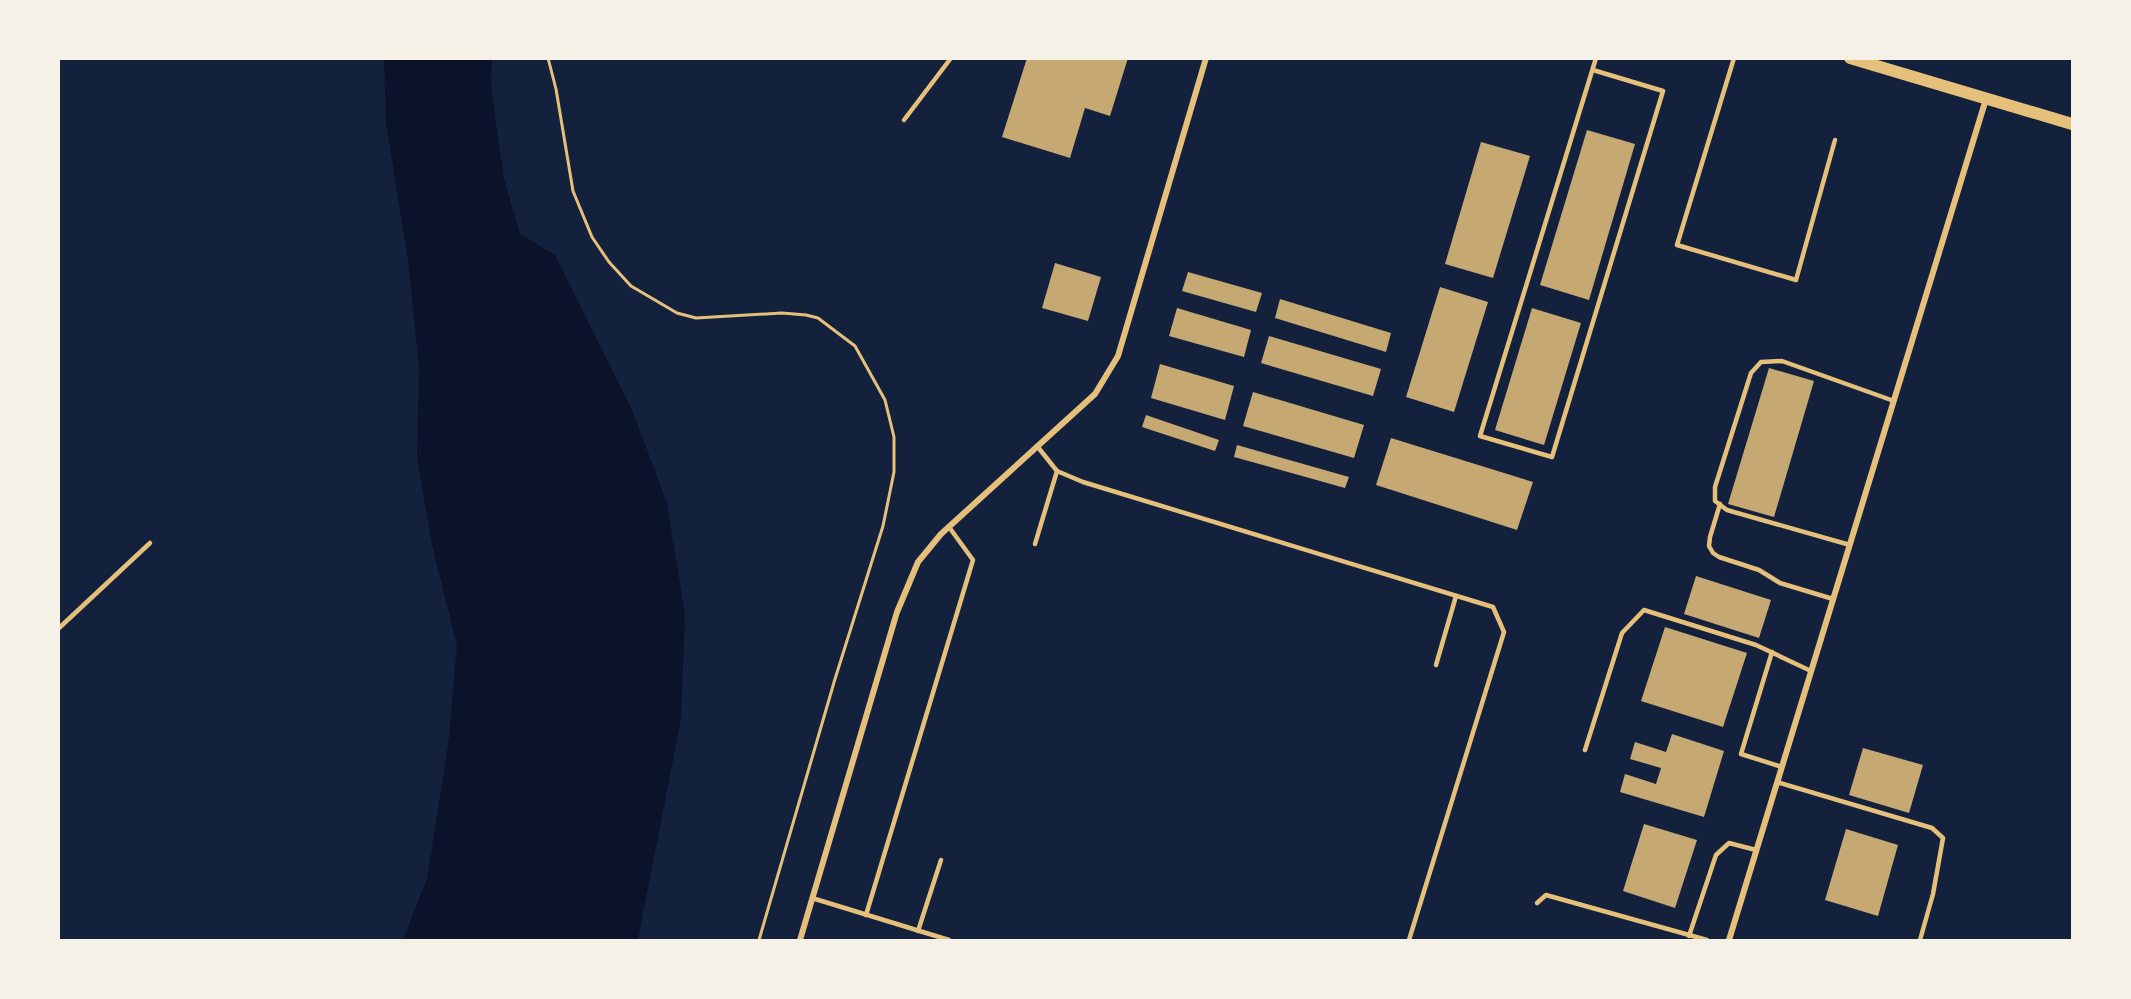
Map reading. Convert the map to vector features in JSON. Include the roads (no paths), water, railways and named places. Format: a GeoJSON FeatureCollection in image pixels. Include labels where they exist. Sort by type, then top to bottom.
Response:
{"type":"FeatureCollection","features":[{"type":"Feature","properties":{"kind":"main road"},"geometry":{"type":"LineString","coordinates":[[1850,58],[2073,124]]}},
{"type":"Feature","properties":{"kind":"street"},"geometry":{"type":"LineString","coordinates":[[800,940],[897,612],[918,562],[949,527],[1095,394],[1118,356],[1206,58]]}},
{"type":"Feature","properties":{"kind":"street"},"geometry":{"type":"LineString","coordinates":[[1729,940],[1986,99]]}},
{"type":"Feature","properties":{"kind":"lane"},"geometry":{"type":"LineString","coordinates":[[904,120],[951,58]]}},
{"type":"Feature","properties":{"kind":"lane"},"geometry":{"type":"LineString","coordinates":[[1593,70],[1663,90],[1552,457],[1480,436],[1596,58]]}},
{"type":"Feature","properties":{"kind":"lane"},"geometry":{"type":"LineString","coordinates":[[1734,58],[1677,245],[1796,280],[1835,140]]}},
{"type":"Feature","properties":{"kind":"lane"},"geometry":{"type":"LineString","coordinates":[[1850,545],[1727,510],[1715,501],[1715,487],[1751,373],[1761,362],[1782,361],[1894,401]]}},
{"type":"Feature","properties":{"kind":"lane"},"geometry":{"type":"LineString","coordinates":[[1037,446],[1057,471],[1083,483],[1493,607],[1504,632],[1409,940]]}},
{"type":"Feature","properties":{"kind":"lane"},"geometry":{"type":"LineString","coordinates":[[1035,544],[1057,471]]}},
{"type":"Feature","properties":{"kind":"lane"},"geometry":{"type":"LineString","coordinates":[[1720,504],[1710,537],[1709,546],[1713,553],[1759,570],[1780,583],[1833,599]]}},
{"type":"Feature","properties":{"kind":"lane"},"geometry":{"type":"LineString","coordinates":[[866,915],[973,560],[949,527]]}},
{"type":"Feature","properties":{"kind":"lane"},"geometry":{"type":"LineString","coordinates":[[58,629],[150,543]]}},
{"type":"Feature","properties":{"kind":"lane"},"geometry":{"type":"LineString","coordinates":[[1436,665],[1456,596]]}},
{"type":"Feature","properties":{"kind":"lane"},"geometry":{"type":"LineString","coordinates":[[1585,750],[1622,633],[1644,610],[1756,645],[1811,671]]}},
{"type":"Feature","properties":{"kind":"lane"},"geometry":{"type":"LineString","coordinates":[[1772,652],[1741,754],[1782,767]]}},
{"type":"Feature","properties":{"kind":"lane"},"geometry":{"type":"LineString","coordinates":[[1778,782],[1932,828],[1943,838],[1933,894],[1920,940]]}},
{"type":"Feature","properties":{"kind":"lane"},"geometry":{"type":"LineString","coordinates":[[1689,936],[1716,855],[1729,843],[1756,850]]}},
{"type":"Feature","properties":{"kind":"lane"},"geometry":{"type":"LineString","coordinates":[[918,931],[941,861]]}},
{"type":"Feature","properties":{"kind":"lane"},"geometry":{"type":"LineString","coordinates":[[1537,903],[1546,895],[1707,940]]}},
{"type":"Feature","properties":{"kind":"lane"},"geometry":{"type":"LineString","coordinates":[[812,898],[949,940]]}},
{"type":"Feature","properties":{"kind":"water"},"geometry":{"type":"Polygon","coordinates":[[[384,59],[492,59],[491,87],[504,179],[520,234],[555,255],[632,410],[667,503],[685,615],[681,719],[638,940],[403,940],[427,878],[449,738],[457,645],[432,545],[417,458],[419,366],[408,261],[386,123],[384,59]]]}}]}
